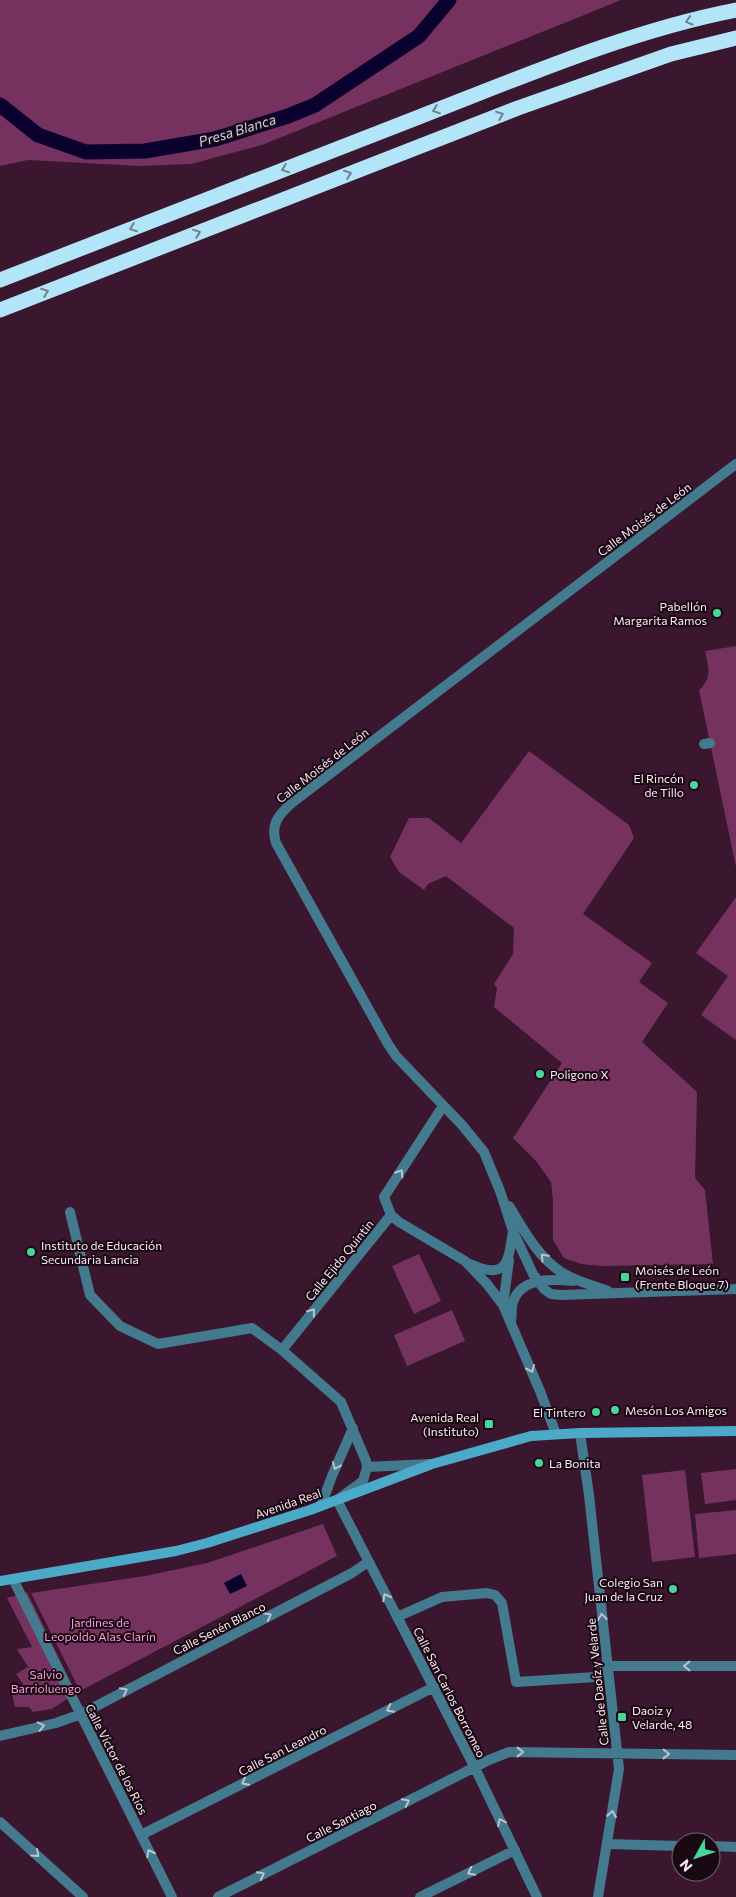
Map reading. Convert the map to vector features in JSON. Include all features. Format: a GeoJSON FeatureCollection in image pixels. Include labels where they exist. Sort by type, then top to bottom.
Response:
{"type":"FeatureCollection","features":[{"type":"Feature","properties":{"kind":"highway"},"geometry":{"type":"LineString","coordinates":[[0,280],[528,75],[624,40],[736,10]]}},
{"type":"Feature","properties":{"kind":"highway"},"geometry":{"type":"LineString","coordinates":[[0,310],[518,108],[671,54],[736,38]]}},
{"type":"Feature","properties":{"kind":"main road","name":"Avenida Real"},"geometry":{"type":"LineString","coordinates":[[0,1581],[207,1544],[321,1506],[432,1464],[531,1436],[580,1433],[736,1431]]}},
{"type":"Feature","properties":{"kind":"street","name":"Calle Moisés de León"},"geometry":{"type":"LineString","coordinates":[[736,464],[293,802],[280,813],[276,820],[273,835],[388,1044],[396,1056],[462,1124],[484,1152],[500,1191],[513,1231],[537,1281],[552,1294],[583,1295],[611,1292],[736,1289]]}},
{"type":"Feature","properties":{"kind":"street","name":"Calle Ejido Quintin"},"geometry":{"type":"LineString","coordinates":[[282,1350],[391,1216],[384,1197],[443,1106]]}},
{"type":"Feature","properties":{"kind":"street","name":"Calle Moisés de León"},"geometry":{"type":"LineString","coordinates":[[500,1191],[539,1252],[562,1272],[611,1292]]}},
{"type":"Feature","properties":{"kind":"street"},"geometry":{"type":"LineString","coordinates":[[70,1212],[90,1295],[120,1326],[158,1344],[252,1328],[282,1350],[341,1402],[367,1467],[363,1481],[337,1500]]}},
{"type":"Feature","properties":{"kind":"street"},"geometry":{"type":"LineString","coordinates":[[391,1216],[485,1271],[494,1271],[509,1260]]}},
{"type":"Feature","properties":{"kind":"street","name":"Calle Moisés de León"},"geometry":{"type":"LineString","coordinates":[[503,1305],[513,1231]]}},
{"type":"Feature","properties":{"kind":"street"},"geometry":{"type":"LineString","coordinates":[[465,1261],[487,1284],[503,1305],[540,1391],[556,1434]]}},
{"type":"Feature","properties":{"kind":"street","name":"Calle Moisés de León"},"geometry":{"type":"LineString","coordinates":[[537,1281],[564,1280],[585,1282]]}},
{"type":"Feature","properties":{"kind":"street"},"geometry":{"type":"LineString","coordinates":[[511,1324],[512,1304],[516,1295],[523,1288],[537,1281]]}},
{"type":"Feature","properties":{"kind":"street"},"geometry":{"type":"LineString","coordinates":[[321,1506],[353,1428]]}},
{"type":"Feature","properties":{"kind":"street","name":"Calle de Daoíz y Velarde"},"geometry":{"type":"LineString","coordinates":[[580,1433],[589,1495],[619,1769],[598,1897]]}},
{"type":"Feature","properties":{"kind":"street"},"geometry":{"type":"LineString","coordinates":[[367,1467],[432,1464]]}},
{"type":"Feature","properties":{"kind":"street","name":"Calle San Carlos Borromeo"},"geometry":{"type":"LineString","coordinates":[[337,1500],[475,1768],[537,1897]]}},
{"type":"Feature","properties":{"kind":"street","name":"Calle Senén Blanco"},"geometry":{"type":"LineString","coordinates":[[0,1736],[56,1723],[81,1714],[352,1573],[368,1562]]}},
{"type":"Feature","properties":{"kind":"street","name":"Calle Víctor de los Ríos"},"geometry":{"type":"LineString","coordinates":[[13,1579],[172,1897]]}},
{"type":"Feature","properties":{"kind":"street"},"geometry":{"type":"LineString","coordinates":[[397,1617],[442,1596],[496,1594],[502,1603],[516,1682],[595,1677],[608,1666],[736,1666]]}},
{"type":"Feature","properties":{"kind":"street","name":"Calle San Leandro"},"geometry":{"type":"LineString","coordinates":[[141,1835],[434,1687]]}},
{"type":"Feature","properties":{"kind":"street","name":"Calle Santiago"},"geometry":{"type":"LineString","coordinates":[[218,1897],[509,1752],[736,1754]]}},
{"type":"Feature","properties":{"kind":"street"},"geometry":{"type":"LineString","coordinates":[[0,1822],[83,1897]]}},
{"type":"Feature","properties":{"kind":"street"},"geometry":{"type":"LineString","coordinates":[[607,1844],[671,1846]]}},
{"type":"Feature","properties":{"kind":"street"},"geometry":{"type":"LineString","coordinates":[[721,1846],[736,1846]]}},
{"type":"Feature","properties":{"kind":"street"},"geometry":{"type":"LineString","coordinates":[[420,1897],[515,1850]]}},
{"type":"Feature","properties":{"kind":"green space"},"geometry":{"type":"Polygon","coordinates":[[[0,0],[621,0],[262,145],[191,164],[140,166],[28,160],[0,166],[0,0]]]}},
{"type":"Feature","properties":{"kind":"green space"},"geometry":{"type":"Polygon","coordinates":[[[736,646],[736,867],[699,690],[708,676],[705,651],[736,646]]]}},
{"type":"Feature","properties":{"kind":"green space"},"geometry":{"type":"Polygon","coordinates":[[[529,751],[629,825],[634,838],[583,914],[652,963],[639,982],[668,1003],[642,1042],[697,1092],[695,1178],[705,1190],[713,1264],[602,1266],[581,1264],[564,1258],[553,1240],[551,1182],[536,1161],[513,1138],[562,1063],[494,1007],[497,988],[494,984],[513,954],[514,928],[446,876],[428,884],[424,890],[399,872],[390,857],[409,818],[429,818],[461,843],[529,751]]]}},
{"type":"Feature","properties":{"kind":"green space"},"geometry":{"type":"Polygon","coordinates":[[[736,897],[736,1040],[701,1015],[728,976],[696,953],[736,897]]]}},
{"type":"Feature","properties":{"kind":"green space"},"geometry":{"type":"Polygon","coordinates":[[[419,1254],[441,1301],[414,1314],[392,1266],[419,1254]]]}},
{"type":"Feature","properties":{"kind":"green space"},"geometry":{"type":"Polygon","coordinates":[[[452,1310],[465,1341],[407,1366],[394,1335],[452,1310]]]}},
{"type":"Feature","properties":{"kind":"green space"},"geometry":{"type":"Polygon","coordinates":[[[736,1469],[736,1500],[705,1504],[701,1473],[736,1469]]]}},
{"type":"Feature","properties":{"kind":"green space"},"geometry":{"type":"Polygon","coordinates":[[[685,1470],[695,1557],[652,1562],[642,1475],[685,1470]]]}},
{"type":"Feature","properties":{"kind":"green space"},"geometry":{"type":"Polygon","coordinates":[[[736,1510],[736,1554],[699,1558],[695,1514],[736,1510]]]}},
{"type":"Feature","properties":{"kind":"green space","name":"Jardines de Leopoldo Alas Clarín"},"geometry":{"type":"Polygon","coordinates":[[[323,1524],[337,1556],[80,1691],[31,1593],[145,1576],[207,1563],[323,1524]]]}},
{"type":"Feature","properties":{"kind":"green space","name":"Salvio Barrioluengo"},"geometry":{"type":"Polygon","coordinates":[[[27,1592],[76,1693],[52,1709],[33,1712],[29,1707],[15,1707],[12,1693],[28,1691],[16,1674],[28,1667],[17,1649],[32,1647],[7,1598],[27,1592]]]}},
{"type":"Feature","properties":{"kind":"shaded area"},"geometry":{"type":"Polygon","coordinates":[[[241,1574],[247,1586],[230,1594],[224,1583],[241,1574]]]}},
{"type":"Feature","properties":{"kind":"waterway","name":"Presa Blanca"},"geometry":{"type":"LineString","coordinates":[[0,105],[38,135],[86,152],[145,151],[215,139],[288,116],[315,105],[419,36],[449,0]]}},
{"type":"Feature","properties":{"kind":"place","name":"Pabellón Margarita Ramos"},"geometry":{"type":"Point","coordinates":[717,613]}},
{"type":"Feature","properties":{"kind":"place","name":"El Rincón de Tillo"},"geometry":{"type":"Point","coordinates":[694,785]}},
{"type":"Feature","properties":{"kind":"place","name":"Poligono X"},"geometry":{"type":"Point","coordinates":[540,1074]}},
{"type":"Feature","properties":{"kind":"place","name":"Instituto de Educación Secundaria Lancia"},"geometry":{"type":"Point","coordinates":[31,1252]}},
{"type":"Feature","properties":{"kind":"place","name":"Moisés de León (Frente Bloque 7)"},"geometry":{"type":"Point","coordinates":[625,1277]}},
{"type":"Feature","properties":{"kind":"place","name":"Mesón Los Amigos"},"geometry":{"type":"Point","coordinates":[615,1410]}},
{"type":"Feature","properties":{"kind":"place","name":"El Tintero"},"geometry":{"type":"Point","coordinates":[596,1412]}},
{"type":"Feature","properties":{"kind":"place","name":"Avenida Real (Instituto)"},"geometry":{"type":"Point","coordinates":[489,1424]}},
{"type":"Feature","properties":{"kind":"place","name":"La Bonita"},"geometry":{"type":"Point","coordinates":[539,1463]}},
{"type":"Feature","properties":{"kind":"place","name":"Colegio San Juan de la Cruz"},"geometry":{"type":"Point","coordinates":[673,1589]}},
{"type":"Feature","properties":{"kind":"place","name":"Daoiz y Velarde, 48"},"geometry":{"type":"Point","coordinates":[622,1717]}}]}
